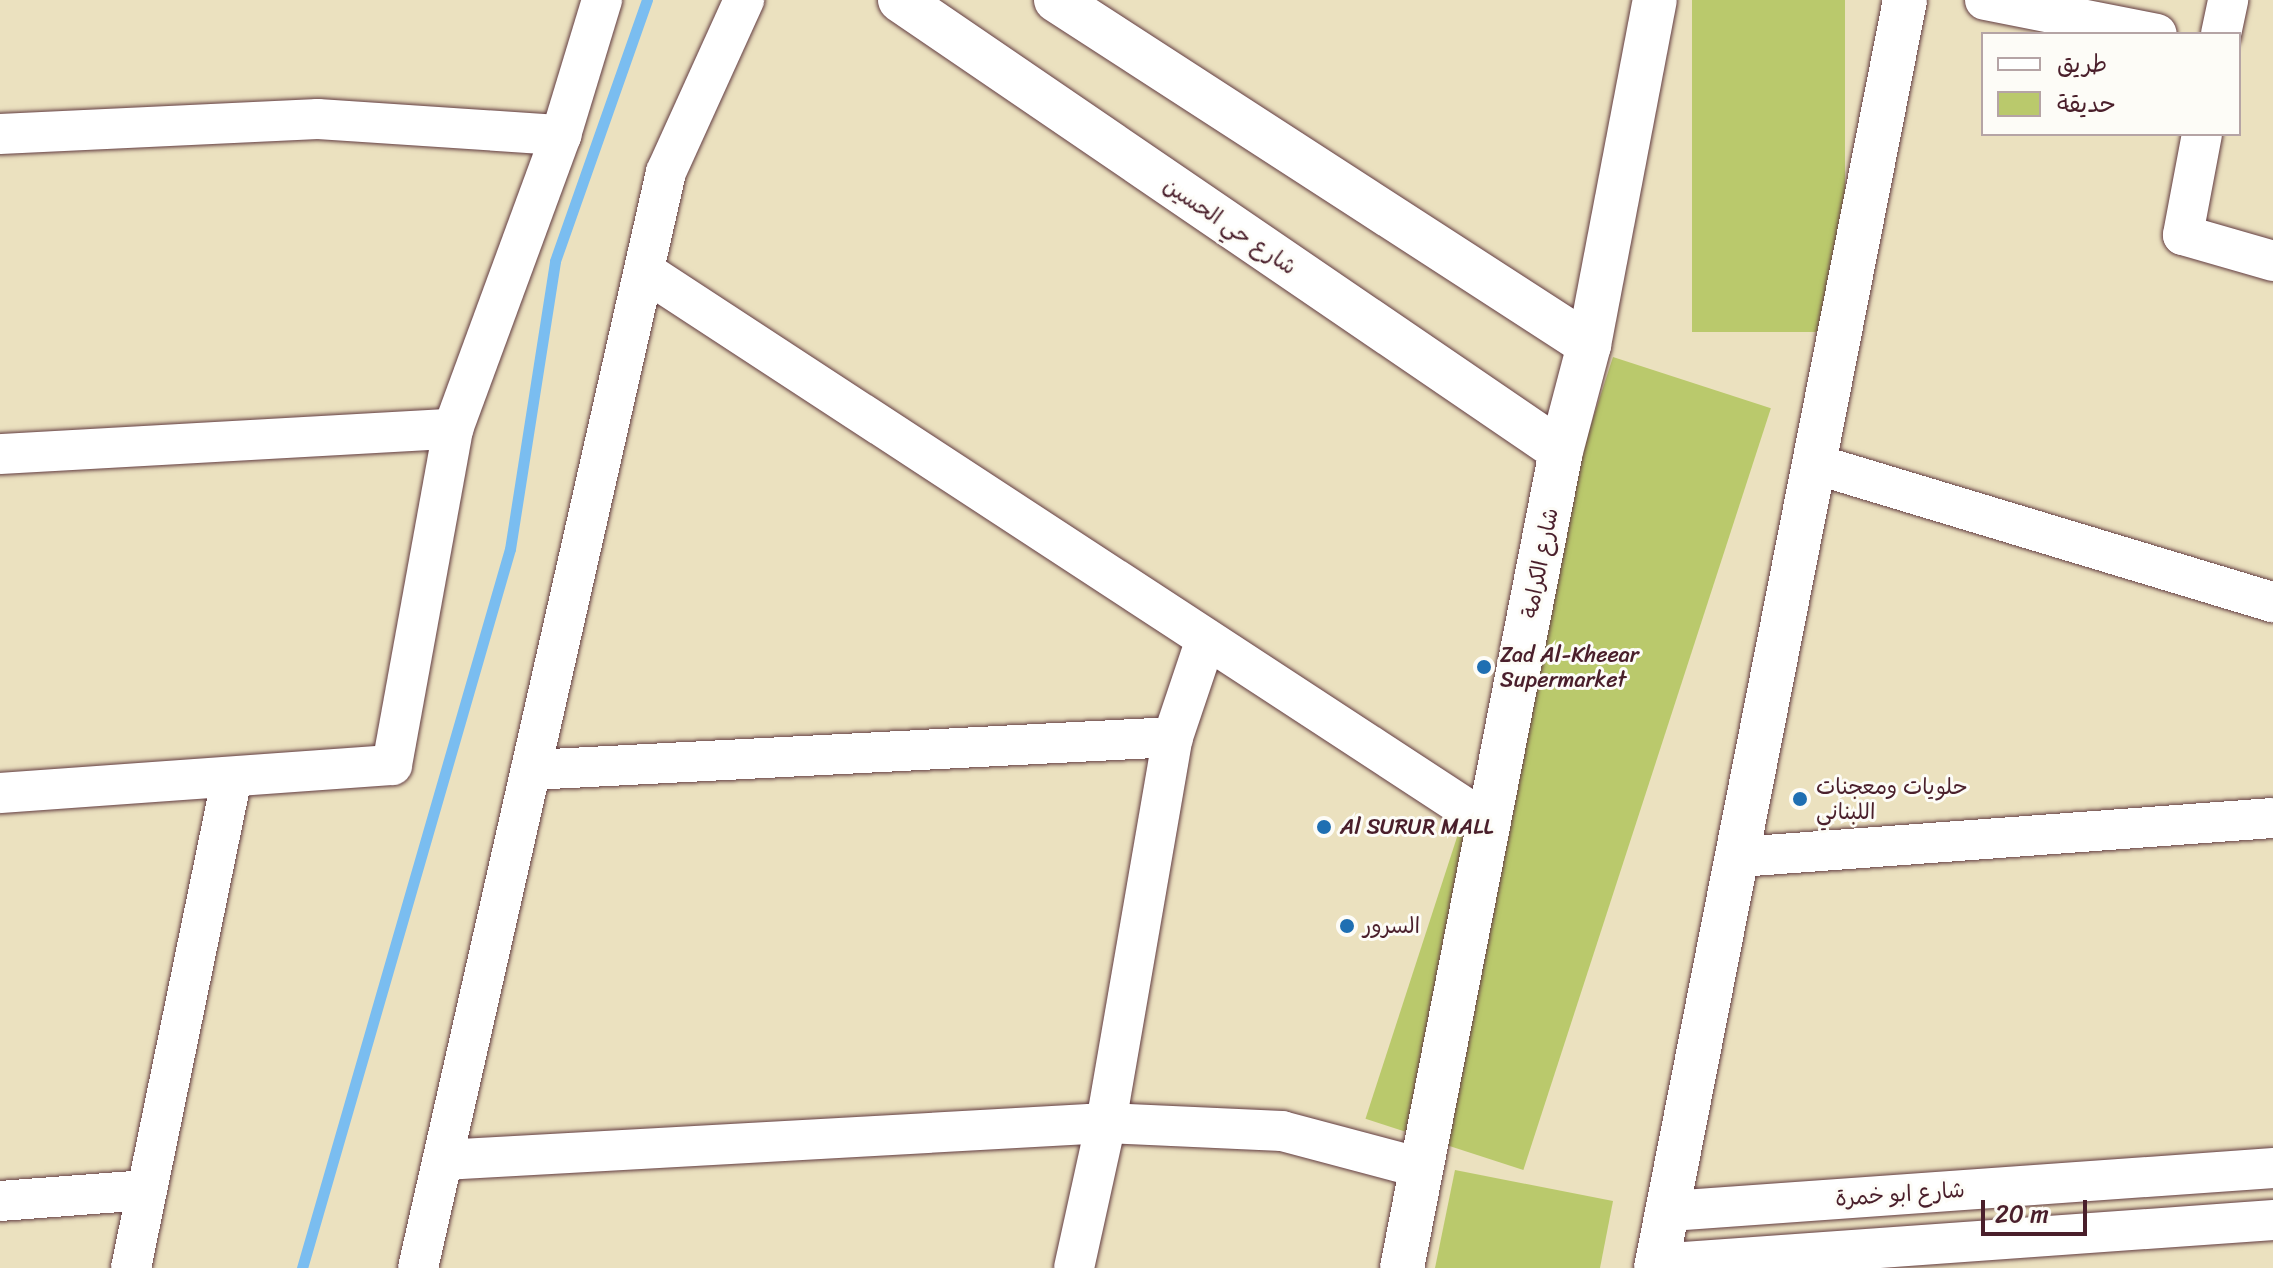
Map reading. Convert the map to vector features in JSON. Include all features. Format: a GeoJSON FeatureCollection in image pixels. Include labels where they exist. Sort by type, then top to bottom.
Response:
{"type":"FeatureCollection","features":[{"type":"Feature","properties":{"kind":"street"},"geometry":{"type":"LineString","coordinates":[[0,793],[392,765],[453,429],[561,135],[602,0]]}},
{"type":"Feature","properties":{"kind":"street"},"geometry":{"type":"LineString","coordinates":[[418,1268],[666,172],[744,0]]}},
{"type":"Feature","properties":{"kind":"street","name":"شارع حي الحسين"},"geometry":{"type":"LineString","coordinates":[[900,0],[1561,451]]}},
{"type":"Feature","properties":{"kind":"street"},"geometry":{"type":"LineString","coordinates":[[1056,0],[1589,345]]}},
{"type":"Feature","properties":{"kind":"street","name":"شارع الكرامة"},"geometry":{"type":"LineString","coordinates":[[1402,1268],[1561,451],[1589,345],[1655,0]]}},
{"type":"Feature","properties":{"kind":"street"},"geometry":{"type":"LineString","coordinates":[[1905,0],[1670,1211],[1656,1266],[2273,1220]]}},
{"type":"Feature","properties":{"kind":"street"},"geometry":{"type":"LineString","coordinates":[[1985,0],[2147,32]]}},
{"type":"Feature","properties":{"kind":"street"},"geometry":{"type":"LineString","coordinates":[[2221,32],[2228,0]]}},
{"type":"Feature","properties":{"kind":"street"},"geometry":{"type":"LineString","coordinates":[[0,134],[318,119],[561,135]]}},
{"type":"Feature","properties":{"kind":"street"},"geometry":{"type":"LineString","coordinates":[[2202,136],[2183,235],[2273,261]]}},
{"type":"Feature","properties":{"kind":"street"},"geometry":{"type":"LineString","coordinates":[[644,271],[1490,824]]}},
{"type":"Feature","properties":{"kind":"street"},"geometry":{"type":"LineString","coordinates":[[0,454],[453,429]]}},
{"type":"Feature","properties":{"kind":"street"},"geometry":{"type":"LineString","coordinates":[[1815,464],[2273,602]]}},
{"type":"Feature","properties":{"kind":"street"},"geometry":{"type":"LineString","coordinates":[[1074,1268],[1106,1123],[1173,737],[1206,639]]}},
{"type":"Feature","properties":{"kind":"street"},"geometry":{"type":"LineString","coordinates":[[531,770],[1173,737]]}},
{"type":"Feature","properties":{"kind":"street"},"geometry":{"type":"LineString","coordinates":[[131,1268],[232,777]]}},
{"type":"Feature","properties":{"kind":"street"},"geometry":{"type":"LineString","coordinates":[[1739,857],[2273,818]]}},
{"type":"Feature","properties":{"kind":"street"},"geometry":{"type":"LineString","coordinates":[[443,1160],[1106,1123],[1282,1131],[1421,1168]]}},
{"type":"Feature","properties":{"kind":"street","name":"شارع ابو خمرة"},"geometry":{"type":"LineString","coordinates":[[1670,1211],[2273,1168]]}},
{"type":"Feature","properties":{"kind":"street"},"geometry":{"type":"LineString","coordinates":[[0,1201],[147,1190]]}},
{"type":"Feature","properties":{"kind":"green space"},"geometry":{"type":"Polygon","coordinates":[[[1692,0],[1845,0],[1845,332],[1692,332],[1692,0]]]}},
{"type":"Feature","properties":{"kind":"green space"},"geometry":{"type":"Polygon","coordinates":[[[1613,357],[1771,408],[1523,1170],[1365,1119],[1613,357]]]}},
{"type":"Feature","properties":{"kind":"green space"},"geometry":{"type":"Polygon","coordinates":[[[1455,1170],[1613,1201],[1600,1268],[1435,1268],[1455,1170]]]}},
{"type":"Feature","properties":{"kind":"waterway"},"geometry":{"type":"LineString","coordinates":[[302,1268],[510,549],[555,261],[647,0]]}},
{"type":"Feature","properties":{"kind":"place","name":"Zad Al-Kheear Supermarket"},"geometry":{"type":"Point","coordinates":[1484,667]}},
{"type":"Feature","properties":{"kind":"place","name":"حلويات ومعجنات اللبناني"},"geometry":{"type":"Point","coordinates":[1800,799]}},
{"type":"Feature","properties":{"kind":"place","name":"Al SURUR MALL"},"geometry":{"type":"Point","coordinates":[1324,827]}},
{"type":"Feature","properties":{"kind":"place","name":"السرور"},"geometry":{"type":"Point","coordinates":[1347,926]}}]}
